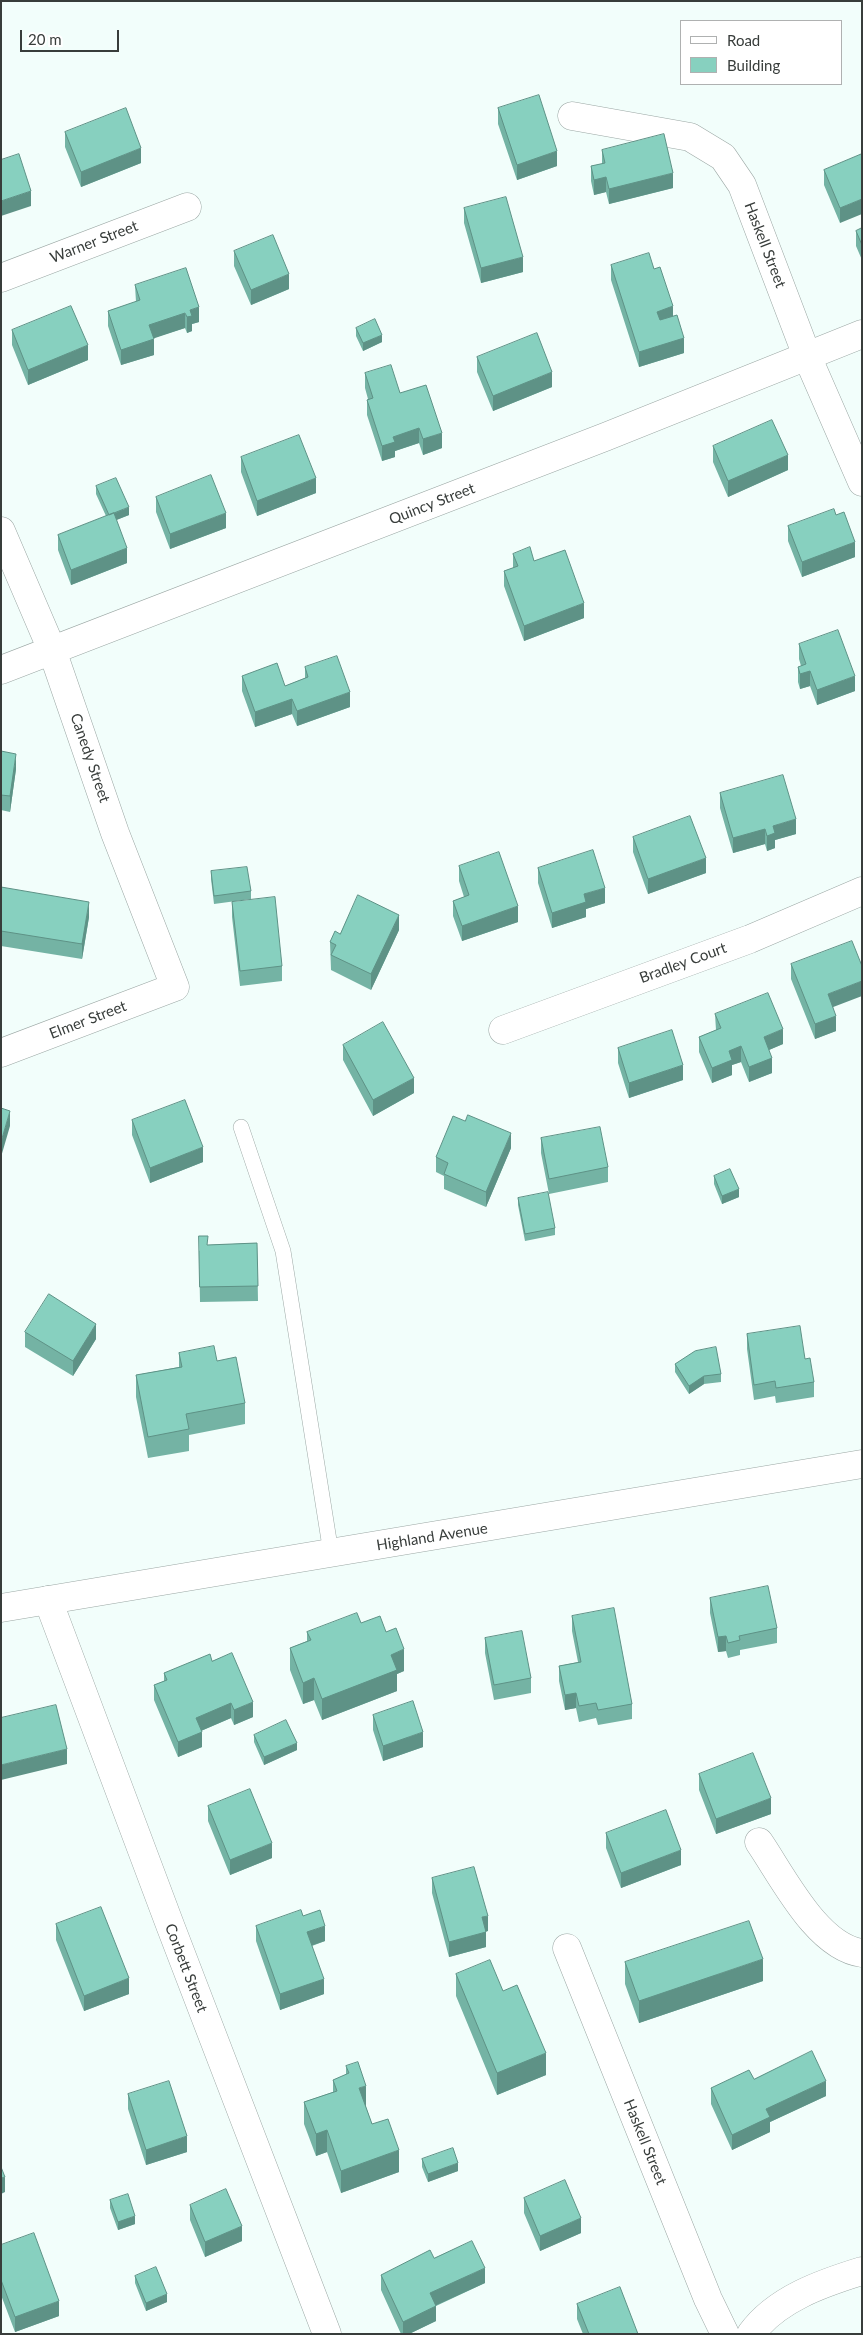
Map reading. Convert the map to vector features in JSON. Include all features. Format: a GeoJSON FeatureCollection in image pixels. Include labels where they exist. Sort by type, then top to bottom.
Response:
{"type":"FeatureCollection","features":[{"type":"Feature","properties":{"kind":"street","name":"Haskell Street"},"geometry":{"type":"LineString","coordinates":[[572,116],[690,137],[723,157],[742,185],[807,356],[862,482]]}},
{"type":"Feature","properties":{"kind":"street","name":"Warner Street"},"geometry":{"type":"LineString","coordinates":[[1,278],[187,207]]}},
{"type":"Feature","properties":{"kind":"street","name":"Quincy Street"},"geometry":{"type":"LineString","coordinates":[[1,670],[596,441],[862,334]]}},
{"type":"Feature","properties":{"kind":"street","name":"Canedy Street"},"geometry":{"type":"LineString","coordinates":[[1,531],[52,650],[115,833],[175,986]]}},
{"type":"Feature","properties":{"kind":"street","name":"Bradley Court"},"geometry":{"type":"LineString","coordinates":[[503,1030],[750,938],[862,890]]}},
{"type":"Feature","properties":{"kind":"street","name":"Elmer Street"},"geometry":{"type":"LineString","coordinates":[[1,1052],[175,986]]}},
{"type":"Feature","properties":{"kind":"street","name":"Highland Avenue"},"geometry":{"type":"LineString","coordinates":[[1,1608],[862,1464]]}},
{"type":"Feature","properties":{"kind":"street","name":"Corbett Street"},"geometry":{"type":"LineString","coordinates":[[48,1600],[170,1926],[327,2334]]}},
{"type":"Feature","properties":{"kind":"street"},"geometry":{"type":"LineString","coordinates":[[759,1842],[790,1889],[825,1935],[840,1946],[862,1953]]}},
{"type":"Feature","properties":{"kind":"street","name":"Haskell Street"},"geometry":{"type":"LineString","coordinates":[[567,1948],[708,2299],[725,2334]]}},
{"type":"Feature","properties":{"kind":"street"},"geometry":{"type":"LineString","coordinates":[[751,2334],[768,2316],[798,2296],[827,2282],[862,2272]]}},
{"type":"Feature","properties":{"kind":"lane"},"geometry":{"type":"LineString","coordinates":[[241,1127],[283,1251],[331,1554]]}},
{"type":"Feature","properties":{"kind":"building"},"geometry":{"type":"Polygon","coordinates":[[[539,95],[557,151],[517,165],[498,108],[539,95]]]}},
{"type":"Feature","properties":{"kind":"building"},"geometry":{"type":"Polygon","coordinates":[[[126,108],[141,148],[81,172],[65,132],[126,108]]]}},
{"type":"Feature","properties":{"kind":"building"},"geometry":{"type":"Polygon","coordinates":[[[664,134],[673,173],[609,189],[606,177],[594,180],[591,166],[605,163],[602,150],[664,134]]]}},
{"type":"Feature","properties":{"kind":"building"},"geometry":{"type":"Polygon","coordinates":[[[19,154],[31,191],[1,201],[1,160],[19,154]]]}},
{"type":"Feature","properties":{"kind":"building"},"geometry":{"type":"Polygon","coordinates":[[[862,154],[862,199],[840,208],[824,170],[862,154]]]}},
{"type":"Feature","properties":{"kind":"building"},"geometry":{"type":"Polygon","coordinates":[[[506,197],[523,257],[481,268],[464,208],[506,197]]]}},
{"type":"Feature","properties":{"kind":"building"},"geometry":{"type":"Polygon","coordinates":[[[862,228],[862,245],[856,231],[862,228]]]}},
{"type":"Feature","properties":{"kind":"building"},"geometry":{"type":"Polygon","coordinates":[[[273,235],[289,274],[251,290],[234,251],[273,235]]]}},
{"type":"Feature","properties":{"kind":"building"},"geometry":{"type":"Polygon","coordinates":[[[649,253],[654,269],[660,267],[673,306],[657,312],[660,320],[677,315],[684,338],[639,352],[611,265],[649,253]]]}},
{"type":"Feature","properties":{"kind":"building"},"geometry":{"type":"Polygon","coordinates":[[[186,268],[199,307],[190,310],[192,316],[187,317],[185,313],[149,325],[154,339],[121,350],[108,311],[140,300],[135,285],[186,268]]]}},
{"type":"Feature","properties":{"kind":"building"},"geometry":{"type":"Polygon","coordinates":[[[71,306],[88,345],[28,370],[12,330],[71,306]]]}},
{"type":"Feature","properties":{"kind":"building"},"geometry":{"type":"Polygon","coordinates":[[[375,319],[382,335],[363,343],[356,328],[375,319]]]}},
{"type":"Feature","properties":{"kind":"building"},"geometry":{"type":"Polygon","coordinates":[[[537,333],[552,372],[493,396],[477,357],[537,333]]]}},
{"type":"Feature","properties":{"kind":"building"},"geometry":{"type":"Polygon","coordinates":[[[391,365],[400,393],[426,385],[442,433],[423,439],[419,428],[393,437],[395,442],[382,446],[367,400],[373,398],[365,373],[391,365]]]}},
{"type":"Feature","properties":{"kind":"building"},"geometry":{"type":"Polygon","coordinates":[[[772,420],[788,455],[728,481],[713,446],[772,420]]]}},
{"type":"Feature","properties":{"kind":"building"},"geometry":{"type":"Polygon","coordinates":[[[299,435],[316,478],[257,501],[241,457],[299,435]]]}},
{"type":"Feature","properties":{"kind":"building"},"geometry":{"type":"Polygon","coordinates":[[[211,475],[226,513],[170,534],[156,497],[211,475]]]}},
{"type":"Feature","properties":{"kind":"building"},"geometry":{"type":"Polygon","coordinates":[[[116,478],[129,507],[109,515],[96,486],[116,478]]]}},
{"type":"Feature","properties":{"kind":"building"},"geometry":{"type":"Polygon","coordinates":[[[834,509],[836,515],[844,512],[855,542],[802,562],[788,526],[834,509]]]}},
{"type":"Feature","properties":{"kind":"building"},"geometry":{"type":"Polygon","coordinates":[[[114,513],[127,548],[71,570],[58,535],[114,513]]]}},
{"type":"Feature","properties":{"kind":"building"},"geometry":{"type":"Polygon","coordinates":[[[530,547],[534,561],[565,550],[584,603],[524,626],[504,571],[518,566],[513,554],[530,547]]]}},
{"type":"Feature","properties":{"kind":"building"},"geometry":{"type":"Polygon","coordinates":[[[838,630],[855,676],[817,690],[810,671],[800,674],[798,667],[806,664],[799,644],[838,630]]]}},
{"type":"Feature","properties":{"kind":"building"},"geometry":{"type":"Polygon","coordinates":[[[337,656],[350,692],[297,711],[292,699],[255,712],[242,676],[277,663],[285,686],[308,677],[305,667],[337,656]]]}},
{"type":"Feature","properties":{"kind":"building"},"geometry":{"type":"Polygon","coordinates":[[[1,751],[16,754],[10,796],[1,795],[1,751]]]}},
{"type":"Feature","properties":{"kind":"building"},"geometry":{"type":"Polygon","coordinates":[[[783,775],[796,819],[773,826],[775,833],[767,836],[765,829],[733,838],[720,793],[783,775]]]}},
{"type":"Feature","properties":{"kind":"building"},"geometry":{"type":"Polygon","coordinates":[[[690,816],[706,858],[648,879],[633,837],[690,816]]]}},
{"type":"Feature","properties":{"kind":"building"},"geometry":{"type":"Polygon","coordinates":[[[593,850],[605,888],[584,894],[586,902],[552,913],[538,868],[593,850]]]}},
{"type":"Feature","properties":{"kind":"building"},"geometry":{"type":"Polygon","coordinates":[[[499,852],[518,906],[462,926],[453,901],[469,895],[459,866],[499,852]]]}},
{"type":"Feature","properties":{"kind":"building"},"geometry":{"type":"Polygon","coordinates":[[[247,867],[251,891],[214,896],[211,871],[247,867]]]}},
{"type":"Feature","properties":{"kind":"building"},"geometry":{"type":"Polygon","coordinates":[[[1,887],[89,902],[82,944],[1,931],[1,887]]]}},
{"type":"Feature","properties":{"kind":"building"},"geometry":{"type":"Polygon","coordinates":[[[358,895],[399,915],[371,974],[331,955],[336,945],[330,942],[335,931],[340,934],[358,895]]]}},
{"type":"Feature","properties":{"kind":"building"},"geometry":{"type":"Polygon","coordinates":[[[275,897],[282,966],[240,971],[232,902],[275,897]]]}},
{"type":"Feature","properties":{"kind":"building"},"geometry":{"type":"Polygon","coordinates":[[[852,941],[862,966],[862,981],[828,994],[836,1016],[815,1024],[791,964],[852,941]]]}},
{"type":"Feature","properties":{"kind":"building"},"geometry":{"type":"Polygon","coordinates":[[[768,993],[783,1029],[764,1037],[772,1058],[749,1067],[741,1046],[729,1051],[732,1060],[712,1068],[699,1037],[721,1028],[715,1014],[768,993]]]}},
{"type":"Feature","properties":{"kind":"building"},"geometry":{"type":"Polygon","coordinates":[[[383,1022],[414,1078],[373,1100],[343,1045],[383,1022]]]}},
{"type":"Feature","properties":{"kind":"building"},"geometry":{"type":"Polygon","coordinates":[[[672,1030],[683,1065],[629,1083],[618,1048],[672,1030]]]}},
{"type":"Feature","properties":{"kind":"building"},"geometry":{"type":"Polygon","coordinates":[[[185,1100],[203,1147],[150,1168],[132,1120],[185,1100]]]}},
{"type":"Feature","properties":{"kind":"building"},"geometry":{"type":"Polygon","coordinates":[[[1,1108],[10,1111],[1,1142],[1,1108]]]}},
{"type":"Feature","properties":{"kind":"building"},"geometry":{"type":"Polygon","coordinates":[[[468,1115],[511,1133],[486,1192],[444,1174],[448,1163],[436,1157],[453,1116],[465,1121],[468,1115]]]}},
{"type":"Feature","properties":{"kind":"building"},"geometry":{"type":"Polygon","coordinates":[[[600,1127],[608,1167],[549,1179],[541,1138],[600,1127]]]}},
{"type":"Feature","properties":{"kind":"building"},"geometry":{"type":"Polygon","coordinates":[[[730,1169],[739,1189],[722,1196],[714,1176],[730,1169]]]}},
{"type":"Feature","properties":{"kind":"building"},"geometry":{"type":"Polygon","coordinates":[[[548,1192],[555,1228],[525,1234],[518,1198],[548,1192]]]}},
{"type":"Feature","properties":{"kind":"building"},"geometry":{"type":"Polygon","coordinates":[[[199,1236],[208,1236],[207,1245],[257,1243],[258,1286],[200,1287],[199,1236]]]}},
{"type":"Feature","properties":{"kind":"building"},"geometry":{"type":"Polygon","coordinates":[[[49,1294],[96,1324],[73,1361],[25,1332],[49,1294]]]}},
{"type":"Feature","properties":{"kind":"building"},"geometry":{"type":"Polygon","coordinates":[[[800,1326],[805,1359],[810,1358],[814,1382],[776,1388],[775,1381],[754,1385],[747,1334],[800,1326]]]}},
{"type":"Feature","properties":{"kind":"building"},"geometry":{"type":"Polygon","coordinates":[[[214,1346],[217,1361],[236,1357],[245,1403],[186,1414],[189,1429],[148,1437],[136,1375],[182,1367],[179,1353],[214,1346]]]}},
{"type":"Feature","properties":{"kind":"building"},"geometry":{"type":"Polygon","coordinates":[[[716,1347],[721,1374],[704,1376],[689,1386],[675,1364],[695,1351],[716,1347]]]}},
{"type":"Feature","properties":{"kind":"building"},"geometry":{"type":"Polygon","coordinates":[[[768,1586],[777,1628],[739,1636],[740,1640],[728,1643],[726,1636],[718,1637],[710,1598],[768,1586]]]}},
{"type":"Feature","properties":{"kind":"building"},"geometry":{"type":"Polygon","coordinates":[[[614,1608],[632,1704],[598,1710],[596,1703],[579,1706],[576,1693],[565,1695],[559,1666],[581,1662],[572,1616],[614,1608]]]}},
{"type":"Feature","properties":{"kind":"building"},"geometry":{"type":"Polygon","coordinates":[[[357,1613],[361,1623],[380,1616],[386,1632],[396,1628],[404,1649],[391,1655],[397,1670],[322,1699],[314,1678],[303,1683],[290,1648],[311,1640],[307,1632],[357,1613]]]}},
{"type":"Feature","properties":{"kind":"building"},"geometry":{"type":"Polygon","coordinates":[[[522,1631],[531,1678],[494,1685],[485,1638],[522,1631]]]}},
{"type":"Feature","properties":{"kind":"building"},"geometry":{"type":"Polygon","coordinates":[[[232,1653],[253,1702],[234,1710],[231,1703],[196,1718],[202,1732],[178,1742],[154,1685],[167,1680],[164,1673],[210,1654],[212,1661],[232,1653]]]}},
{"type":"Feature","properties":{"kind":"building"},"geometry":{"type":"Polygon","coordinates":[[[413,1701],[423,1732],[383,1746],[373,1715],[413,1701]]]}},
{"type":"Feature","properties":{"kind":"building"},"geometry":{"type":"Polygon","coordinates":[[[56,1705],[67,1749],[1,1765],[1,1718],[56,1705]]]}},
{"type":"Feature","properties":{"kind":"building"},"geometry":{"type":"Polygon","coordinates":[[[286,1720],[297,1743],[264,1757],[254,1735],[286,1720]]]}},
{"type":"Feature","properties":{"kind":"building"},"geometry":{"type":"Polygon","coordinates":[[[753,1753],[771,1798],[716,1819],[699,1774],[753,1753]]]}},
{"type":"Feature","properties":{"kind":"building"},"geometry":{"type":"Polygon","coordinates":[[[250,1789],[272,1843],[230,1860],[208,1806],[250,1789]]]}},
{"type":"Feature","properties":{"kind":"building"},"geometry":{"type":"Polygon","coordinates":[[[666,1810],[681,1850],[621,1873],[606,1833],[666,1810]]]}},
{"type":"Feature","properties":{"kind":"building"},"geometry":{"type":"Polygon","coordinates":[[[474,1867],[488,1916],[482,1917],[486,1932],[449,1942],[432,1878],[474,1867]]]}},
{"type":"Feature","properties":{"kind":"building"},"geometry":{"type":"Polygon","coordinates":[[[101,1907],[129,1978],[84,1996],[56,1924],[101,1907]]]}},
{"type":"Feature","properties":{"kind":"building"},"geometry":{"type":"Polygon","coordinates":[[[301,1910],[303,1916],[320,1910],[325,1926],[307,1932],[324,1979],[280,1994],[256,1926],[301,1910]]]}},
{"type":"Feature","properties":{"kind":"building"},"geometry":{"type":"Polygon","coordinates":[[[749,1921],[763,1959],[639,2001],[625,1962],[749,1921]]]}},
{"type":"Feature","properties":{"kind":"building"},"geometry":{"type":"Polygon","coordinates":[[[490,1960],[503,1991],[517,1985],[546,2053],[497,2073],[456,1974],[490,1960]]]}},
{"type":"Feature","properties":{"kind":"building"},"geometry":{"type":"Polygon","coordinates":[[[812,2051],[826,2081],[766,2109],[770,2117],[732,2135],[711,2088],[749,2070],[754,2079],[812,2051]]]}},
{"type":"Feature","properties":{"kind":"building"},"geometry":{"type":"Polygon","coordinates":[[[358,2062],[366,2086],[359,2088],[372,2124],[388,2119],[399,2150],[341,2171],[327,2130],[316,2134],[304,2102],[337,2091],[333,2080],[349,2073],[346,2066],[358,2062]]]}},
{"type":"Feature","properties":{"kind":"building"},"geometry":{"type":"Polygon","coordinates":[[[169,2081],[187,2136],[146,2150],[128,2094],[169,2081]]]}},
{"type":"Feature","properties":{"kind":"building"},"geometry":{"type":"Polygon","coordinates":[[[453,2148],[458,2163],[428,2174],[422,2159],[453,2148]]]}},
{"type":"Feature","properties":{"kind":"building"},"geometry":{"type":"Polygon","coordinates":[[[1,2167],[5,2177],[1,2178],[1,2167]]]}},
{"type":"Feature","properties":{"kind":"building"},"geometry":{"type":"Polygon","coordinates":[[[565,2180],[581,2218],[540,2236],[524,2198],[565,2180]]]}},
{"type":"Feature","properties":{"kind":"building"},"geometry":{"type":"Polygon","coordinates":[[[226,2189],[242,2226],[205,2242],[190,2205],[226,2189]]]}},
{"type":"Feature","properties":{"kind":"building"},"geometry":{"type":"Polygon","coordinates":[[[128,2194],[135,2216],[118,2222],[110,2200],[128,2194]]]}},
{"type":"Feature","properties":{"kind":"building"},"geometry":{"type":"Polygon","coordinates":[[[34,2233],[59,2301],[15,2317],[1,2280],[1,2245],[34,2233]]]}},
{"type":"Feature","properties":{"kind":"building"},"geometry":{"type":"Polygon","coordinates":[[[472,2241],[485,2268],[430,2293],[436,2306],[403,2322],[381,2275],[430,2250],[434,2258],[472,2241]]]}},
{"type":"Feature","properties":{"kind":"building"},"geometry":{"type":"Polygon","coordinates":[[[156,2267],[167,2294],[146,2303],[135,2276],[156,2267]]]}},
{"type":"Feature","properties":{"kind":"building"},"geometry":{"type":"Polygon","coordinates":[[[620,2287],[638,2334],[589,2334],[577,2304],[620,2287]]]}}]}
